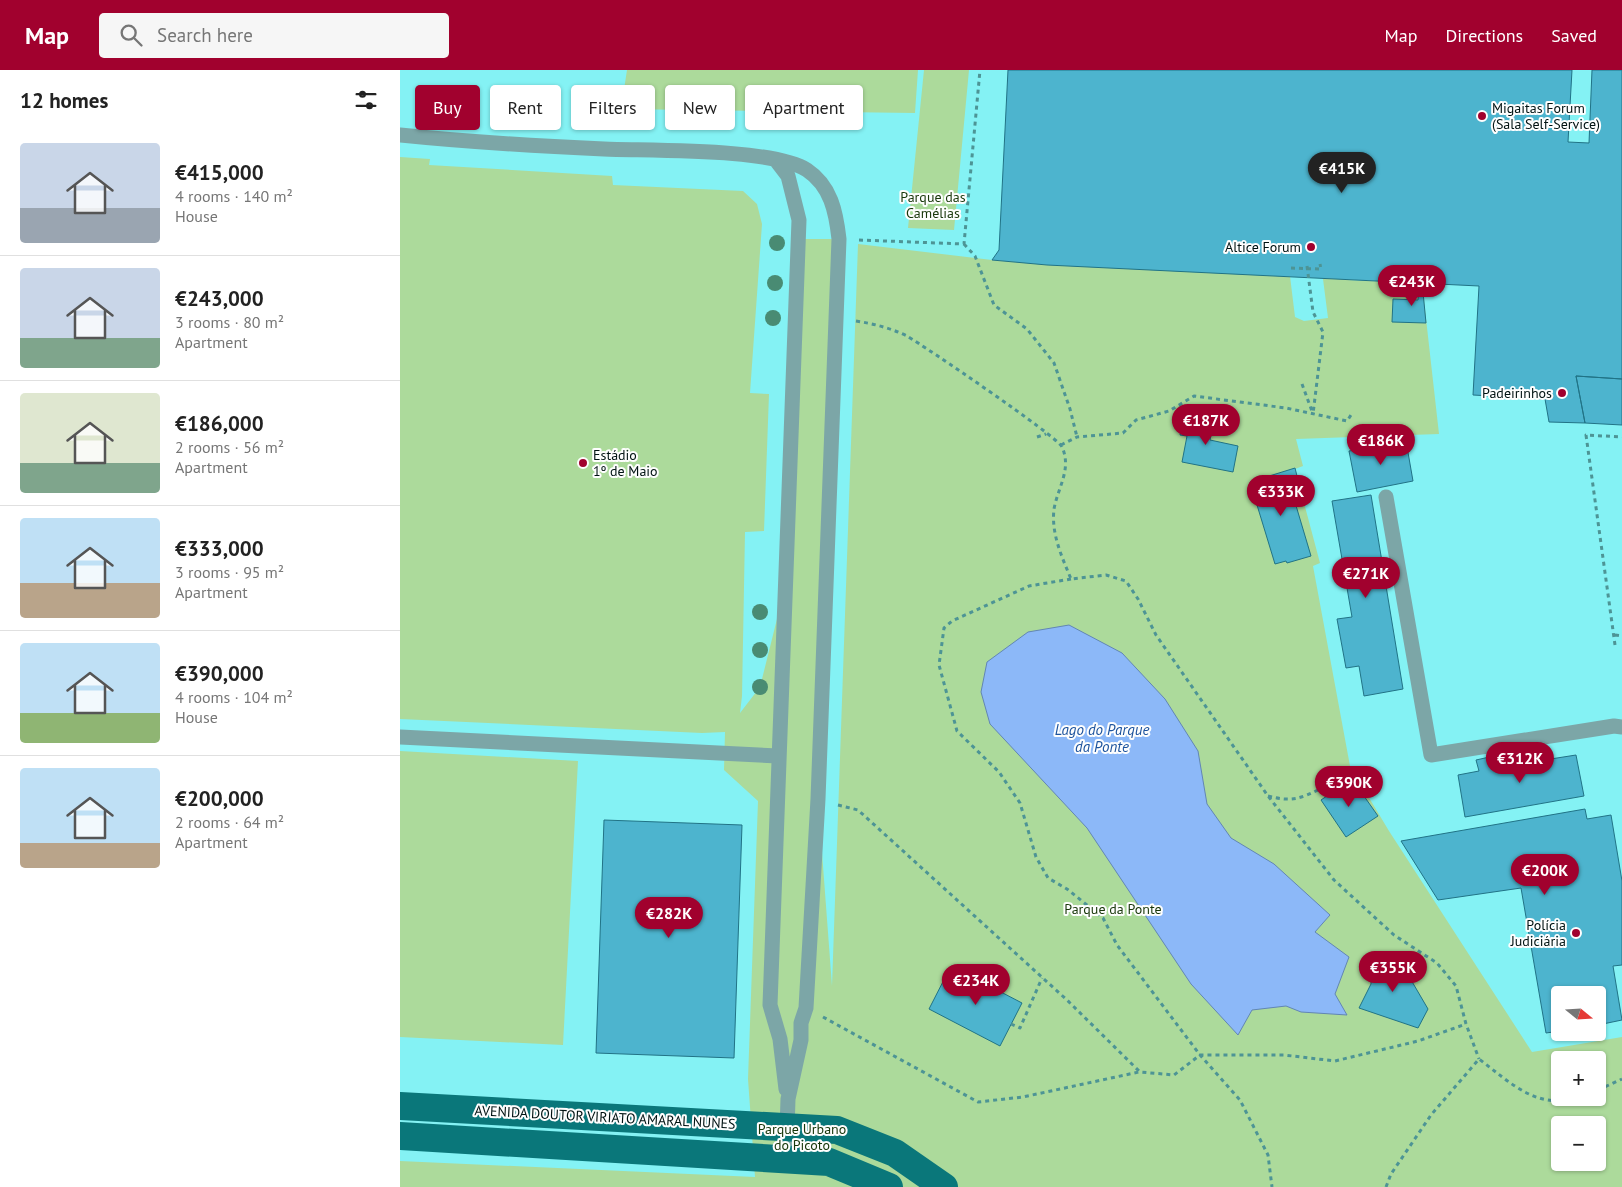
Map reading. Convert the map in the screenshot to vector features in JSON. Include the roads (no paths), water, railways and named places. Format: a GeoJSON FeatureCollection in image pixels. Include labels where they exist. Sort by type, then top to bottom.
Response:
{"type":"FeatureCollection","features":[{"type":"Feature","properties":{"kind":"main road","name":"AVENIDA DOUTOR VIRIATO AMARAL NUNES"},"geometry":{"type":"LineString","coordinates":[[400,1106],[837,1130],[895,1153],[944,1187]]}},
{"type":"Feature","properties":{"kind":"main road"},"geometry":{"type":"LineString","coordinates":[[400,1136],[829,1162],[889,1187]]}},
{"type":"Feature","properties":{"kind":"lane"},"geometry":{"type":"LineString","coordinates":[[400,135],[479,143],[725,154],[775,159],[806,170],[827,189],[836,214],[839,239],[818,799],[806,1008],[801,1024],[801,1040],[788,1099],[785,1128],[786,1160]]}},
{"type":"Feature","properties":{"kind":"lane"},"geometry":{"type":"LineString","coordinates":[[775,159],[788,176],[799,220],[770,1005],[780,1039],[788,1099]]}},
{"type":"Feature","properties":{"kind":"lane"},"geometry":{"type":"LineString","coordinates":[[1386,497],[1431,755],[1614,726],[1622,727]]}},
{"type":"Feature","properties":{"kind":"lane"},"geometry":{"type":"LineString","coordinates":[[400,737],[778,756]]}},
{"type":"Feature","properties":{"kind":"water","name":"Lago do Parque da Ponte"},"geometry":{"type":"Polygon","coordinates":[[[1069,625],[1122,653],[1165,699],[1198,751],[1207,804],[1231,838],[1274,864],[1330,915],[1315,932],[1349,957],[1335,994],[1347,1015],[1301,1012],[1286,1006],[1252,1010],[1238,1035],[1191,984],[1087,828],[990,724],[981,692],[987,662],[1028,632],[1069,625]]]}},
{"type":"Feature","properties":{"kind":"place","name":"Migaitas Forum (Sala Self-Service)"},"geometry":{"type":"Point","coordinates":[1482,116]}},
{"type":"Feature","properties":{"kind":"place","name":"Altice Forum"},"geometry":{"type":"Point","coordinates":[1311,247]}},
{"type":"Feature","properties":{"kind":"place","name":"Padeirinhos"},"geometry":{"type":"Point","coordinates":[1562,393]}},
{"type":"Feature","properties":{"kind":"place","name":"Estádio 1º de Maio"},"geometry":{"type":"Point","coordinates":[583,463]}},
{"type":"Feature","properties":{"kind":"place","name":"Polícia Judiciária"},"geometry":{"type":"Point","coordinates":[1576,933]}},
{"type":"Feature","properties":{"kind":"park label","name":"Parque das Camélias"},"geometry":{"type":"Point","coordinates":[933,206]}},
{"type":"Feature","properties":{"kind":"park label","name":"Parque da Ponte"},"geometry":{"type":"Point","coordinates":[1113,909]}},
{"type":"Feature","properties":{"kind":"park label","name":"Parque Urbano do Picoto"},"geometry":{"type":"Point","coordinates":[802,1138]}}]}
